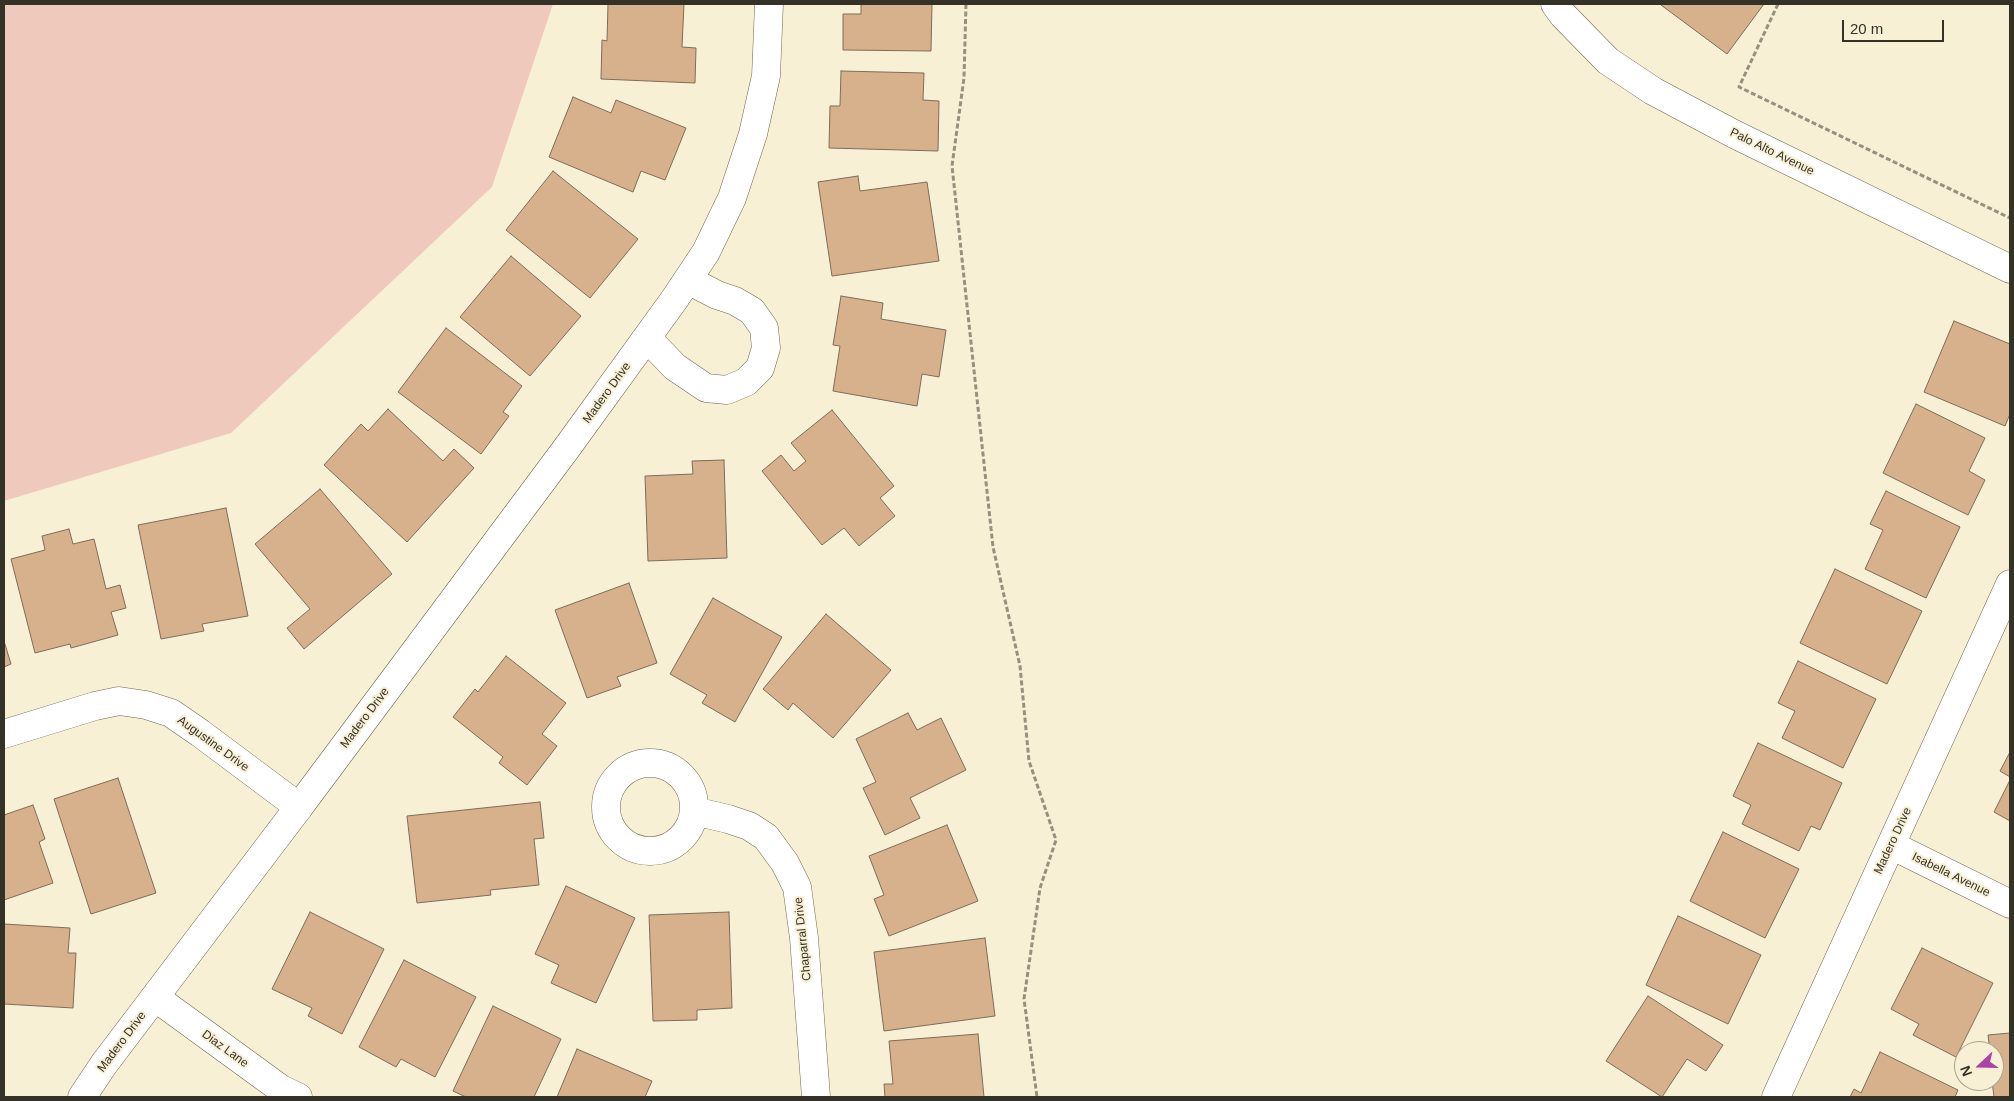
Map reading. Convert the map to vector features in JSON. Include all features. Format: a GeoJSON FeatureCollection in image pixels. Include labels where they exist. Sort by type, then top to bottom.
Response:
{"type":"FeatureCollection","features":[{"type":"Feature","properties":{"kind":"street","name":"Madero Drive"},"geometry":{"type":"LineString","coordinates":[[82,1097],[104,1064],[156,998],[647,338],[706,252],[732,198],[753,134],[766,76],[769,4]]}},
{"type":"Feature","properties":{"kind":"street","name":"Palo Alto Avenue"},"geometry":{"type":"LineString","coordinates":[[1555,4],[1608,61],[1654,91],[1734,134],[2010,269]]}},
{"type":"Feature","properties":{"kind":"street"},"geometry":{"type":"LineString","coordinates":[[647,338],[675,367],[706,388],[727,390],[746,382],[760,368],[766,348],[764,328],[752,311],[735,301],[717,295],[688,280]]}},
{"type":"Feature","properties":{"kind":"street","name":"Madero Drive"},"geometry":{"type":"LineString","coordinates":[[1776,1097],[2010,584]]}},
{"type":"Feature","properties":{"kind":"street","name":"Augustine Drive"},"geometry":{"type":"LineString","coordinates":[[4,734],[95,706],[119,701],[146,705],[171,713],[298,807]]}},
{"type":"Feature","properties":{"kind":"street","name":"Chaparral Drive"},"geometry":{"type":"LineString","coordinates":[[694,811],[749,826],[766,837],[785,863],[797,887],[804,938],[816,1097]]}},
{"type":"Feature","properties":{"kind":"street","name":"Isabella Avenue"},"geometry":{"type":"LineString","coordinates":[[1891,846],[2010,904]]}},
{"type":"Feature","properties":{"kind":"street","name":"Diaz Lane"},"geometry":{"type":"LineString","coordinates":[[156,998],[281,1089],[298,1097]]}},
{"type":"Feature","properties":{"kind":"path"},"geometry":{"type":"LineString","coordinates":[[966,4],[964,78],[952,166],[993,547],[1020,666],[1029,762],[1056,840],[1040,888],[1024,999],[1036,1097]]}},
{"type":"Feature","properties":{"kind":"path"},"geometry":{"type":"LineString","coordinates":[[1778,4],[1739,87],[2010,218]]}},
{"type":"Feature","properties":{"kind":"shaded area"},"geometry":{"type":"Polygon","coordinates":[[[4,4],[553,4],[492,187],[231,433],[4,501],[4,4]]]}},
{"type":"Feature","properties":{"kind":"building"},"geometry":{"type":"Polygon","coordinates":[[[608,4],[684,4],[682,47],[696,48],[695,83],[601,79],[602,40],[607,41],[608,4]]]}},
{"type":"Feature","properties":{"kind":"building"},"geometry":{"type":"Polygon","coordinates":[[[861,4],[932,4],[931,51],[843,50],[843,14],[861,14],[861,4]]]}},
{"type":"Feature","properties":{"kind":"building"},"geometry":{"type":"Polygon","coordinates":[[[1662,4],[1764,4],[1727,54],[1662,4]]]}},
{"type":"Feature","properties":{"kind":"building"},"geometry":{"type":"Polygon","coordinates":[[[841,71],[924,73],[923,100],[939,101],[938,151],[829,148],[830,106],[840,106],[841,71]]]}},
{"type":"Feature","properties":{"kind":"building"},"geometry":{"type":"Polygon","coordinates":[[[573,97],[611,113],[616,100],[686,128],[665,180],[641,171],[633,192],[549,157],[573,97]]]}},
{"type":"Feature","properties":{"kind":"building"},"geometry":{"type":"Polygon","coordinates":[[[553,171],[638,239],[590,298],[506,230],[553,171]]]}},
{"type":"Feature","properties":{"kind":"building"},"geometry":{"type":"Polygon","coordinates":[[[858,176],[860,191],[927,182],[939,261],[832,276],[818,182],[858,176]]]}},
{"type":"Feature","properties":{"kind":"building"},"geometry":{"type":"Polygon","coordinates":[[[511,256],[581,316],[530,376],[460,317],[511,256]]]}},
{"type":"Feature","properties":{"kind":"building"},"geometry":{"type":"Polygon","coordinates":[[[841,296],[883,303],[881,319],[946,330],[939,377],[922,374],[917,406],[833,391],[840,346],[833,345],[841,296]]]}},
{"type":"Feature","properties":{"kind":"building"},"geometry":{"type":"Polygon","coordinates":[[[1954,321],[2010,344],[2010,414],[2005,426],[1924,392],[1954,321]]]}},
{"type":"Feature","properties":{"kind":"building"},"geometry":{"type":"Polygon","coordinates":[[[446,328],[522,386],[503,412],[509,416],[481,454],[398,392],[446,328]]]}},
{"type":"Feature","properties":{"kind":"building"},"geometry":{"type":"Polygon","coordinates":[[[1916,404],[1985,438],[1969,471],[1985,480],[1968,515],[1883,473],[1916,404]]]}},
{"type":"Feature","properties":{"kind":"building"},"geometry":{"type":"Polygon","coordinates":[[[388,409],[443,461],[454,449],[474,468],[407,542],[324,465],[361,424],[368,431],[388,409]]]}},
{"type":"Feature","properties":{"kind":"building"},"geometry":{"type":"Polygon","coordinates":[[[832,410],[894,486],[880,498],[895,516],[859,546],[844,528],[822,545],[762,471],[781,455],[794,471],[806,461],[791,443],[832,410]]]}},
{"type":"Feature","properties":{"kind":"building"},"geometry":{"type":"Polygon","coordinates":[[[724,460],[727,558],[648,561],[645,476],[693,474],[692,461],[724,460]]]}},
{"type":"Feature","properties":{"kind":"building"},"geometry":{"type":"Polygon","coordinates":[[[320,489],[392,574],[304,649],[287,628],[310,609],[255,544],[320,489]]]}},
{"type":"Feature","properties":{"kind":"building"},"geometry":{"type":"Polygon","coordinates":[[[1886,491],[1960,527],[1926,598],[1865,569],[1883,530],[1870,524],[1886,491]]]}},
{"type":"Feature","properties":{"kind":"building"},"geometry":{"type":"Polygon","coordinates":[[[226,508],[248,616],[202,624],[204,631],[161,639],[138,525],[226,508]]]}},
{"type":"Feature","properties":{"kind":"building"},"geometry":{"type":"Polygon","coordinates":[[[69,529],[73,544],[94,539],[106,589],[120,585],[126,608],[111,612],[118,635],[71,648],[70,644],[35,653],[11,559],[45,550],[42,536],[69,529]]]}},
{"type":"Feature","properties":{"kind":"building"},"geometry":{"type":"Polygon","coordinates":[[[1835,569],[1922,611],[1887,684],[1800,643],[1835,569]]]}},
{"type":"Feature","properties":{"kind":"building"},"geometry":{"type":"Polygon","coordinates":[[[629,583],[657,663],[617,677],[621,686],[587,698],[555,610],[629,583]]]}},
{"type":"Feature","properties":{"kind":"building"},"geometry":{"type":"Polygon","coordinates":[[[713,598],[782,637],[735,722],[702,703],[707,695],[670,674],[713,598]]]}},
{"type":"Feature","properties":{"kind":"building"},"geometry":{"type":"Polygon","coordinates":[[[826,614],[891,670],[833,738],[793,703],[788,710],[763,689],[826,614]]]}},
{"type":"Feature","properties":{"kind":"building"},"geometry":{"type":"Polygon","coordinates":[[[4,641],[11,664],[4,667],[4,641]]]}},
{"type":"Feature","properties":{"kind":"building"},"geometry":{"type":"Polygon","coordinates":[[[506,656],[566,703],[542,734],[557,746],[527,785],[499,763],[503,757],[453,717],[475,689],[478,692],[506,656]]]}},
{"type":"Feature","properties":{"kind":"building"},"geometry":{"type":"Polygon","coordinates":[[[1798,661],[1876,699],[1843,768],[1782,738],[1795,711],[1778,703],[1798,661]]]}},
{"type":"Feature","properties":{"kind":"building"},"geometry":{"type":"Polygon","coordinates":[[[908,713],[917,730],[941,718],[966,770],[910,798],[920,818],[885,835],[863,788],[876,782],[856,739],[908,713]]]}},
{"type":"Feature","properties":{"kind":"building"},"geometry":{"type":"Polygon","coordinates":[[[1758,743],[1842,783],[1820,830],[1811,826],[1799,851],[1742,824],[1751,805],[1733,796],[1758,743]]]}},
{"type":"Feature","properties":{"kind":"building"},"geometry":{"type":"Polygon","coordinates":[[[2010,752],[2010,777],[2000,771],[2010,752]]]}},
{"type":"Feature","properties":{"kind":"building"},"geometry":{"type":"Polygon","coordinates":[[[118,778],[156,893],[91,914],[54,799],[118,778]]]}},
{"type":"Feature","properties":{"kind":"building"},"geometry":{"type":"Polygon","coordinates":[[[2010,780],[2010,821],[1994,812],[2010,780]]]}},
{"type":"Feature","properties":{"kind":"building"},"geometry":{"type":"Polygon","coordinates":[[[540,802],[544,838],[534,839],[539,885],[490,890],[491,895],[417,903],[407,816],[540,802]]]}},
{"type":"Feature","properties":{"kind":"building"},"geometry":{"type":"Polygon","coordinates":[[[33,805],[45,839],[39,842],[53,883],[4,900],[4,815],[33,805]]]}},
{"type":"Feature","properties":{"kind":"building"},"geometry":{"type":"Polygon","coordinates":[[[947,825],[978,901],[889,936],[874,899],[884,895],[869,856],[947,825]]]}},
{"type":"Feature","properties":{"kind":"building"},"geometry":{"type":"Polygon","coordinates":[[[1723,832],[1799,869],[1765,938],[1690,901],[1723,832]]]}},
{"type":"Feature","properties":{"kind":"building"},"geometry":{"type":"Polygon","coordinates":[[[566,886],[635,918],[596,1003],[551,983],[559,965],[535,954],[566,886]]]}},
{"type":"Feature","properties":{"kind":"building"},"geometry":{"type":"Polygon","coordinates":[[[310,912],[384,949],[342,1034],[308,1016],[312,1008],[272,989],[310,912]]]}},
{"type":"Feature","properties":{"kind":"building"},"geometry":{"type":"Polygon","coordinates":[[[729,912],[732,1008],[697,1010],[697,1020],[653,1021],[649,915],[729,912]]]}},
{"type":"Feature","properties":{"kind":"building"},"geometry":{"type":"Polygon","coordinates":[[[1678,916],[1761,955],[1728,1024],[1646,985],[1678,916]]]}},
{"type":"Feature","properties":{"kind":"building"},"geometry":{"type":"Polygon","coordinates":[[[4,924],[70,928],[68,953],[76,953],[73,1008],[4,1004],[4,924]]]}},
{"type":"Feature","properties":{"kind":"building"},"geometry":{"type":"Polygon","coordinates":[[[985,938],[995,1016],[884,1031],[874,952],[985,938]]]}},
{"type":"Feature","properties":{"kind":"building"},"geometry":{"type":"Polygon","coordinates":[[[1922,948],[1993,983],[1964,1041],[1954,1041],[1954,1056],[1913,1035],[1919,1024],[1891,1009],[1922,948]]]}},
{"type":"Feature","properties":{"kind":"building"},"geometry":{"type":"Polygon","coordinates":[[[404,960],[476,997],[435,1077],[401,1059],[396,1067],[359,1047],[404,960]]]}},
{"type":"Feature","properties":{"kind":"building"},"geometry":{"type":"Polygon","coordinates":[[[1648,996],[1723,1045],[1706,1071],[1687,1059],[1662,1097],[1606,1061],[1648,996]]]}},
{"type":"Feature","properties":{"kind":"building"},"geometry":{"type":"Polygon","coordinates":[[[493,1006],[561,1039],[534,1097],[466,1097],[453,1091],[493,1006]]]}},
{"type":"Feature","properties":{"kind":"building"},"geometry":{"type":"Polygon","coordinates":[[[2010,1033],[2010,1097],[1994,1097],[1993,1091],[2004,1091],[2004,1041],[1989,1041],[1988,1035],[2010,1033]]]}},
{"type":"Feature","properties":{"kind":"building"},"geometry":{"type":"Polygon","coordinates":[[[978,1034],[984,1097],[885,1097],[884,1084],[893,1084],[889,1041],[978,1034]]]}},
{"type":"Feature","properties":{"kind":"building"},"geometry":{"type":"Polygon","coordinates":[[[577,1049],[652,1081],[645,1097],[557,1097],[577,1049]]]}},
{"type":"Feature","properties":{"kind":"building"},"geometry":{"type":"Polygon","coordinates":[[[1880,1052],[1954,1088],[1954,1091],[1958,1091],[1955,1097],[1850,1097],[1854,1089],[1861,1093],[1880,1052]]]}}]}
